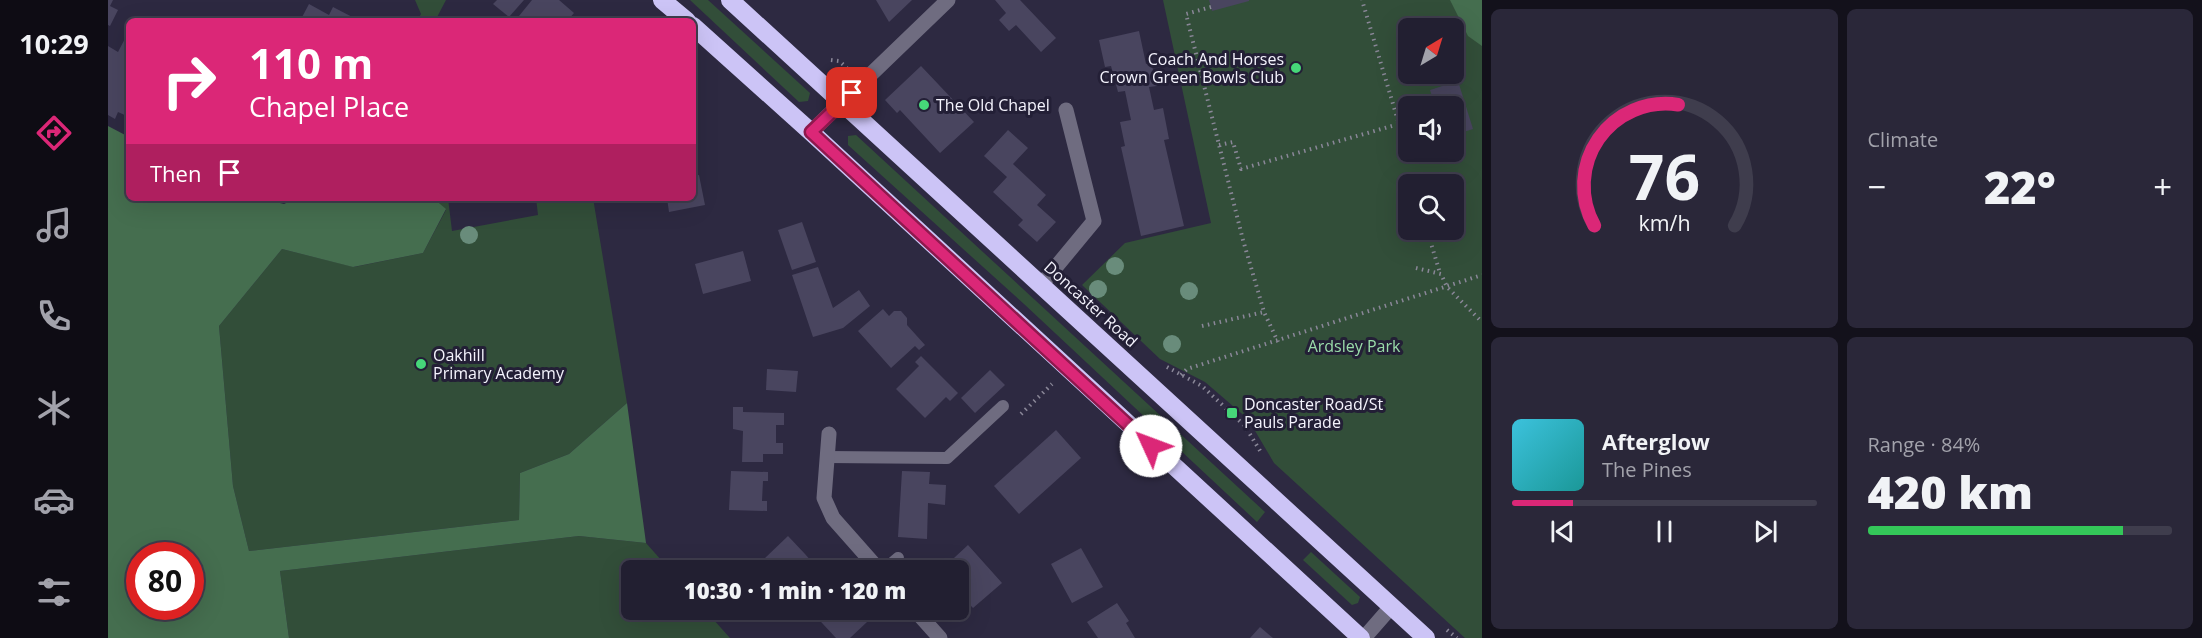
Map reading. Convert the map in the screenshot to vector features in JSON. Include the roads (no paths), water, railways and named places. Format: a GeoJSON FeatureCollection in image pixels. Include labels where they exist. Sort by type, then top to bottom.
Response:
{"type":"FeatureCollection","features":[{"type":"Feature","properties":{"kind":"highway"},"geometry":{"type":"LineString","coordinates":[[662,0],[683,18]]}},
{"type":"Feature","properties":{"kind":"highway","name":"Doncaster Road"},"geometry":{"type":"LineString","coordinates":[[730,0],[1426,638]]}},
{"type":"Feature","properties":{"kind":"highway"},"geometry":{"type":"LineString","coordinates":[[696,29],[1362,638]]}},
{"type":"Feature","properties":{"kind":"street"},"geometry":{"type":"LineString","coordinates":[[811,132],[948,0]]}},
{"type":"Feature","properties":{"kind":"street"},"geometry":{"type":"LineString","coordinates":[[1041,285],[1094,221],[1066,110]]}},
{"type":"Feature","properties":{"kind":"street"},"geometry":{"type":"LineString","coordinates":[[829,434],[824,498],[833,518],[870,560]]}},
{"type":"Feature","properties":{"kind":"street"},"geometry":{"type":"LineString","coordinates":[[1362,638],[1391,607]]}},
{"type":"Feature","properties":{"kind":"street"},"geometry":{"type":"LineString","coordinates":[[924,620],[940,638]]}},
{"type":"Feature","properties":{"kind":"lane"},"geometry":{"type":"LineString","coordinates":[[827,457],[947,458],[1003,406]]}},
{"type":"Feature","properties":{"kind":"place","name":"Coach And Horses Crown Green Bowls Club"},"geometry":{"type":"Point","coordinates":[1296,68]}},
{"type":"Feature","properties":{"kind":"place","name":"The Old Chapel"},"geometry":{"type":"Point","coordinates":[924,105]}},
{"type":"Feature","properties":{"kind":"place","name":"Oakhill Primary Academy"},"geometry":{"type":"Point","coordinates":[421,364]}},
{"type":"Feature","properties":{"kind":"place","name":"Doncaster Road/St Pauls Parade"},"geometry":{"type":"Point","coordinates":[1232,413]}},
{"type":"Feature","properties":{"kind":"park label","name":"Ardsley Park"},"geometry":{"type":"Point","coordinates":[1354,346]}}]}
